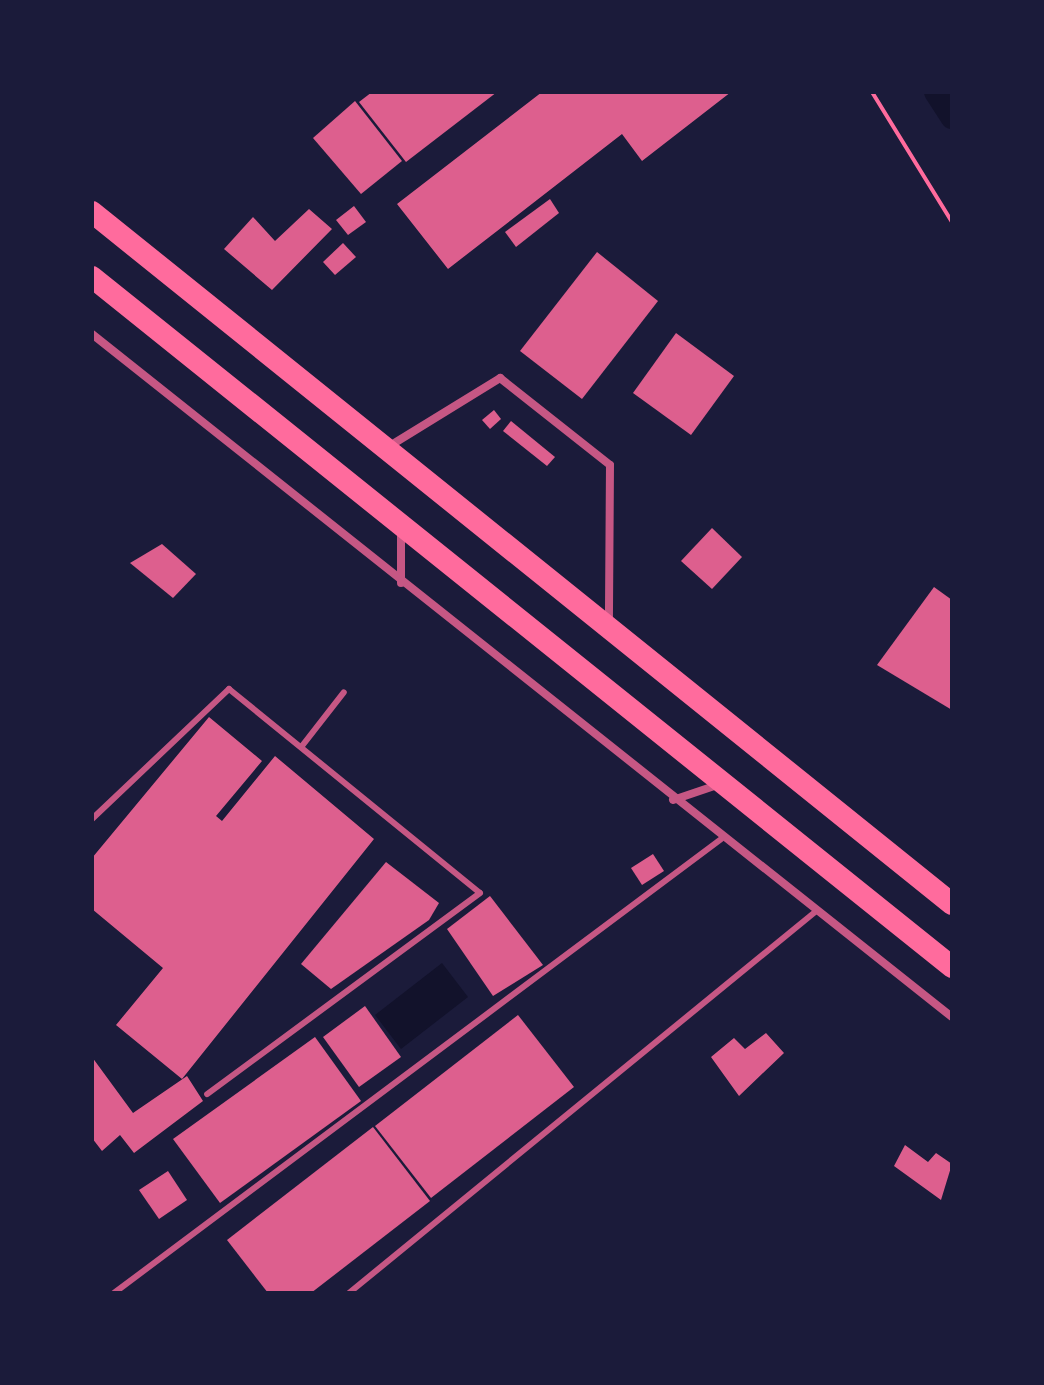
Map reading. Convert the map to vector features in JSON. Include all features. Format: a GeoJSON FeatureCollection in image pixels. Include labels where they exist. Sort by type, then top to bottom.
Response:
{"type":"FeatureCollection","features":[{"type":"Feature","properties":{"kind":"highway"},"geometry":{"type":"LineString","coordinates":[[92,212],[952,904]]}},
{"type":"Feature","properties":{"kind":"highway"},"geometry":{"type":"LineString","coordinates":[[92,277],[952,967]]}},
{"type":"Feature","properties":{"kind":"street"},"geometry":{"type":"LineString","coordinates":[[92,334],[721,839],[952,1017]]}},
{"type":"Feature","properties":{"kind":"street"},"geometry":{"type":"LineString","coordinates":[[385,448],[500,378],[610,465],[609,628]]}},
{"type":"Feature","properties":{"kind":"street"},"geometry":{"type":"LineString","coordinates":[[401,524],[401,583]]}},
{"type":"Feature","properties":{"kind":"street"},"geometry":{"type":"LineString","coordinates":[[673,800],[723,783]]}},
{"type":"Feature","properties":{"kind":"lane"},"geometry":{"type":"LineString","coordinates":[[92,819],[229,689],[480,893],[207,1094]]}},
{"type":"Feature","properties":{"kind":"lane"},"geometry":{"type":"LineString","coordinates":[[302,746],[344,692]]}},
{"type":"Feature","properties":{"kind":"lane"},"geometry":{"type":"LineString","coordinates":[[114,1293],[721,839]]}},
{"type":"Feature","properties":{"kind":"lane"},"geometry":{"type":"LineString","coordinates":[[349,1293],[815,912]]}},
{"type":"Feature","properties":{"kind":"path"},"geometry":{"type":"LineString","coordinates":[[872,92],[952,222]]}},
{"type":"Feature","properties":{"kind":"shaded area"},"geometry":{"type":"Polygon","coordinates":[[[442,963],[468,997],[401,1049],[375,1015],[442,963]]]}},
{"type":"Feature","properties":{"kind":"building"},"geometry":{"type":"Polygon","coordinates":[[[372,92],[497,92],[406,162],[359,102],[372,92]]]}},
{"type":"Feature","properties":{"kind":"building"},"geometry":{"type":"Polygon","coordinates":[[[542,92],[731,92],[642,161],[622,134],[448,269],[397,204],[542,92]]]}},
{"type":"Feature","properties":{"kind":"building"},"geometry":{"type":"Polygon","coordinates":[[[355,101],[402,161],[361,194],[313,138],[355,101]]]}},
{"type":"Feature","properties":{"kind":"building"},"geometry":{"type":"Polygon","coordinates":[[[550,199],[559,213],[516,247],[505,232],[550,199]]]}},
{"type":"Feature","properties":{"kind":"building"},"geometry":{"type":"Polygon","coordinates":[[[354,206],[366,222],[348,235],[336,220],[354,206]]]}},
{"type":"Feature","properties":{"kind":"building"},"geometry":{"type":"Polygon","coordinates":[[[309,209],[332,229],[272,290],[224,249],[253,217],[275,241],[309,209]]]}},
{"type":"Feature","properties":{"kind":"building"},"geometry":{"type":"Polygon","coordinates":[[[343,243],[356,257],[335,275],[323,262],[343,243]]]}},
{"type":"Feature","properties":{"kind":"building"},"geometry":{"type":"Polygon","coordinates":[[[597,252],[658,301],[582,399],[520,351],[597,252]]]}},
{"type":"Feature","properties":{"kind":"building"},"geometry":{"type":"Polygon","coordinates":[[[676,333],[734,376],[691,435],[633,393],[676,333]]]}},
{"type":"Feature","properties":{"kind":"building"},"geometry":{"type":"Polygon","coordinates":[[[494,410],[501,419],[490,429],[482,420],[494,410]]]}},
{"type":"Feature","properties":{"kind":"building"},"geometry":{"type":"Polygon","coordinates":[[[511,421],[555,457],[547,466],[503,431],[511,421]]]}},
{"type":"Feature","properties":{"kind":"building"},"geometry":{"type":"Polygon","coordinates":[[[712,528],[742,557],[712,589],[681,561],[712,528]]]}},
{"type":"Feature","properties":{"kind":"building"},"geometry":{"type":"Polygon","coordinates":[[[162,544],[196,574],[173,598],[130,563],[162,544]]]}},
{"type":"Feature","properties":{"kind":"building"},"geometry":{"type":"Polygon","coordinates":[[[934,587],[952,600],[952,710],[877,665],[934,587]]]}},
{"type":"Feature","properties":{"kind":"building"},"geometry":{"type":"Polygon","coordinates":[[[209,717],[262,761],[216,816],[222,821],[275,756],[374,839],[182,1079],[116,1025],[163,968],[92,909],[92,858],[209,717]]]}},
{"type":"Feature","properties":{"kind":"building"},"geometry":{"type":"Polygon","coordinates":[[[653,854],[664,871],[642,885],[631,868],[653,854]]]}},
{"type":"Feature","properties":{"kind":"building"},"geometry":{"type":"Polygon","coordinates":[[[386,862],[439,903],[429,920],[331,989],[301,964],[386,862]]]}},
{"type":"Feature","properties":{"kind":"building"},"geometry":{"type":"Polygon","coordinates":[[[490,896],[543,965],[493,996],[447,929],[490,896]]]}},
{"type":"Feature","properties":{"kind":"building"},"geometry":{"type":"Polygon","coordinates":[[[365,1006],[401,1057],[359,1087],[323,1037],[365,1006]]]}},
{"type":"Feature","properties":{"kind":"building"},"geometry":{"type":"Polygon","coordinates":[[[518,1015],[574,1087],[431,1198],[375,1126],[518,1015]]]}},
{"type":"Feature","properties":{"kind":"building"},"geometry":{"type":"Polygon","coordinates":[[[766,1033],[784,1053],[739,1096],[711,1057],[734,1038],[745,1049],[766,1033]]]}},
{"type":"Feature","properties":{"kind":"building"},"geometry":{"type":"Polygon","coordinates":[[[315,1037],[361,1101],[220,1203],[173,1139],[315,1037]]]}},
{"type":"Feature","properties":{"kind":"building"},"geometry":{"type":"Polygon","coordinates":[[[92,1057],[133,1113],[187,1076],[203,1101],[134,1153],[120,1135],[102,1151],[92,1138],[92,1057]]]}},
{"type":"Feature","properties":{"kind":"building"},"geometry":{"type":"Polygon","coordinates":[[[373,1127],[430,1201],[311,1293],[268,1293],[227,1240],[373,1127]]]}},
{"type":"Feature","properties":{"kind":"building"},"geometry":{"type":"Polygon","coordinates":[[[905,1145],[928,1162],[936,1153],[952,1164],[941,1200],[894,1166],[905,1145]]]}},
{"type":"Feature","properties":{"kind":"building"},"geometry":{"type":"Polygon","coordinates":[[[168,1171],[187,1200],[159,1219],[139,1190],[168,1171]]]}},
{"type":"Feature","properties":{"kind":"waterway"},"geometry":{"type":"LineString","coordinates":[[936,92],[952,117]]}}]}
